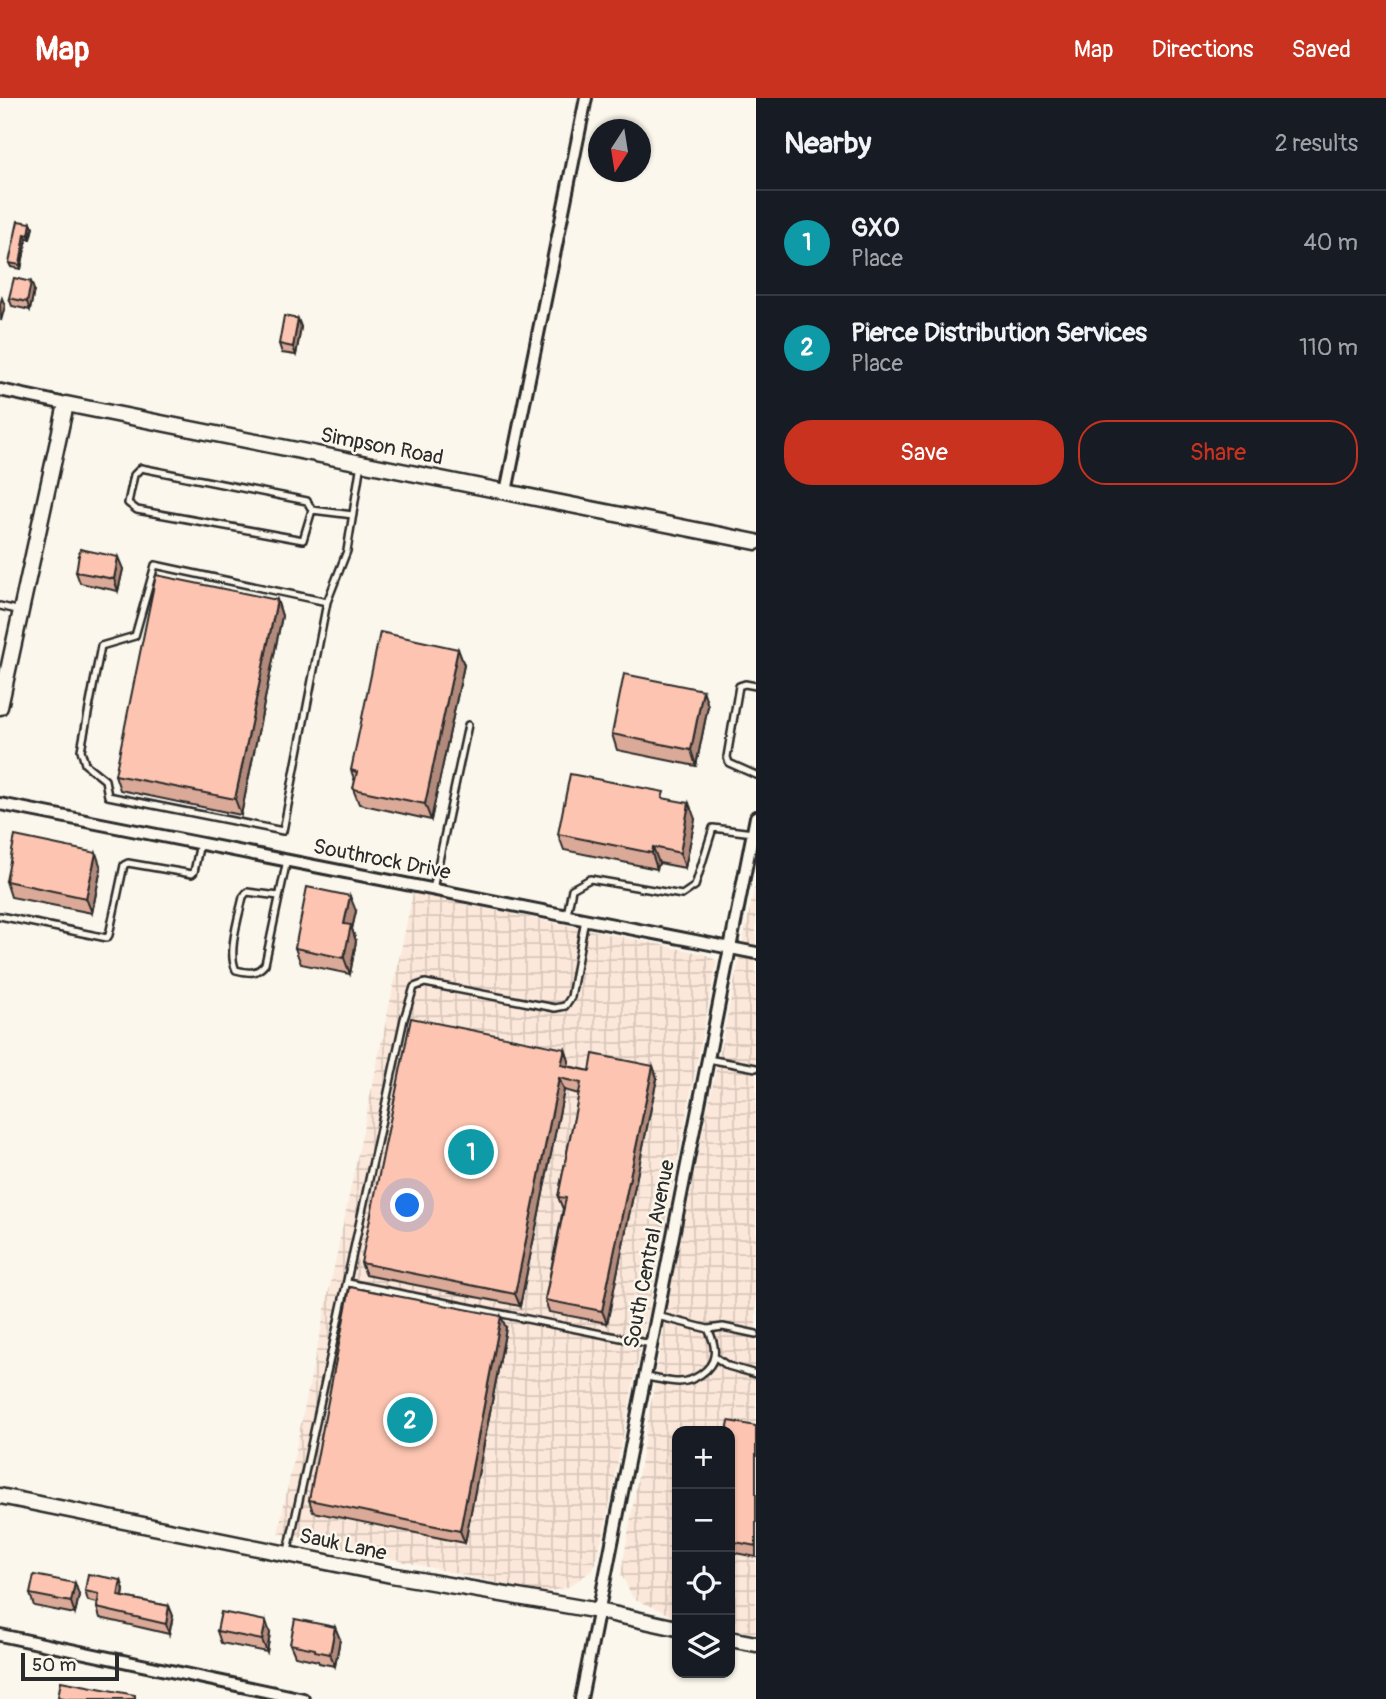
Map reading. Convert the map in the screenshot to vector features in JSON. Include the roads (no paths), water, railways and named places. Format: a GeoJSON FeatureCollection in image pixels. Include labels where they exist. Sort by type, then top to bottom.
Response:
{"type":"FeatureCollection","features":[{"type":"Feature","properties":{"kind":"street"},"geometry":{"type":"LineString","coordinates":[[506,492],[586,98]]}},
{"type":"Feature","properties":{"kind":"street","name":"Simpson Road"},"geometry":{"type":"LineString","coordinates":[[0,390],[756,542]]}},
{"type":"Feature","properties":{"kind":"street"},"geometry":{"type":"LineString","coordinates":[[0,707],[66,404]]}},
{"type":"Feature","properties":{"kind":"street","name":"Southrock Drive"},"geometry":{"type":"LineString","coordinates":[[0,804],[756,953]]}},
{"type":"Feature","properties":{"kind":"street","name":"South Central Avenue"},"geometry":{"type":"LineString","coordinates":[[581,1699],[756,817]]}},
{"type":"Feature","properties":{"kind":"street","name":"Sauk Lane"},"geometry":{"type":"LineString","coordinates":[[0,1496],[391,1575],[599,1611],[672,1627]]}},
{"type":"Feature","properties":{"kind":"street"},"geometry":{"type":"LineString","coordinates":[[0,1635],[303,1699]]}},
{"type":"Feature","properties":{"kind":"street"},"geometry":{"type":"LineString","coordinates":[[735,1640],[756,1644]]}},
{"type":"Feature","properties":{"kind":"lane"},"geometry":{"type":"LineString","coordinates":[[327,602],[155,565],[135,636],[101,646],[81,750],[85,764],[105,780],[108,796],[282,831],[327,602],[347,551],[361,463]]}},
{"type":"Feature","properties":{"kind":"lane"},"geometry":{"type":"LineString","coordinates":[[141,468],[307,501],[312,510],[303,540],[137,510],[128,503],[134,475],[141,468]]}},
{"type":"Feature","properties":{"kind":"lane"},"geometry":{"type":"LineString","coordinates":[[312,510],[353,515]]}},
{"type":"Feature","properties":{"kind":"lane"},"geometry":{"type":"LineString","coordinates":[[0,606],[21,611]]}},
{"type":"Feature","properties":{"kind":"lane"},"geometry":{"type":"LineString","coordinates":[[756,686],[739,686],[727,757],[729,763],[756,775]]}},
{"type":"Feature","properties":{"kind":"lane"},"geometry":{"type":"LineString","coordinates":[[433,889],[467,725]]}},
{"type":"Feature","properties":{"kind":"lane"},"geometry":{"type":"LineString","coordinates":[[567,915],[572,889],[590,879],[682,895],[695,886],[713,828],[753,832]]}},
{"type":"Feature","properties":{"kind":"lane"},"geometry":{"type":"LineString","coordinates":[[0,916],[107,938],[124,865],[128,863],[192,874],[200,843]]}},
{"type":"Feature","properties":{"kind":"lane"},"geometry":{"type":"LineString","coordinates":[[279,896],[247,892],[243,897],[232,962],[236,970],[252,973],[265,964],[287,860]]}},
{"type":"Feature","properties":{"kind":"lane"},"geometry":{"type":"LineString","coordinates":[[287,1553],[404,1019],[414,987],[425,983],[555,1008],[565,1006],[571,997],[585,919]]}},
{"type":"Feature","properties":{"kind":"lane"},"geometry":{"type":"LineString","coordinates":[[707,1059],[756,1068]]}},
{"type":"Feature","properties":{"kind":"lane"},"geometry":{"type":"LineString","coordinates":[[348,1283],[651,1345]]}},
{"type":"Feature","properties":{"kind":"lane"},"geometry":{"type":"LineString","coordinates":[[657,1316],[708,1329],[723,1327],[756,1334]]}},
{"type":"Feature","properties":{"kind":"lane"},"geometry":{"type":"LineString","coordinates":[[645,1377],[682,1382],[699,1376],[709,1368],[715,1357],[713,1339],[708,1329]]}},
{"type":"Feature","properties":{"kind":"lane"},"geometry":{"type":"LineString","coordinates":[[715,1357],[728,1366],[756,1374]]}},
{"type":"Feature","properties":{"kind":"place","name":"GXO"},"geometry":{"type":"Point","coordinates":[471,1152]}},
{"type":"Feature","properties":{"kind":"place","name":"Pierce Distribution Services"},"geometry":{"type":"Point","coordinates":[410,1420]}}]}
